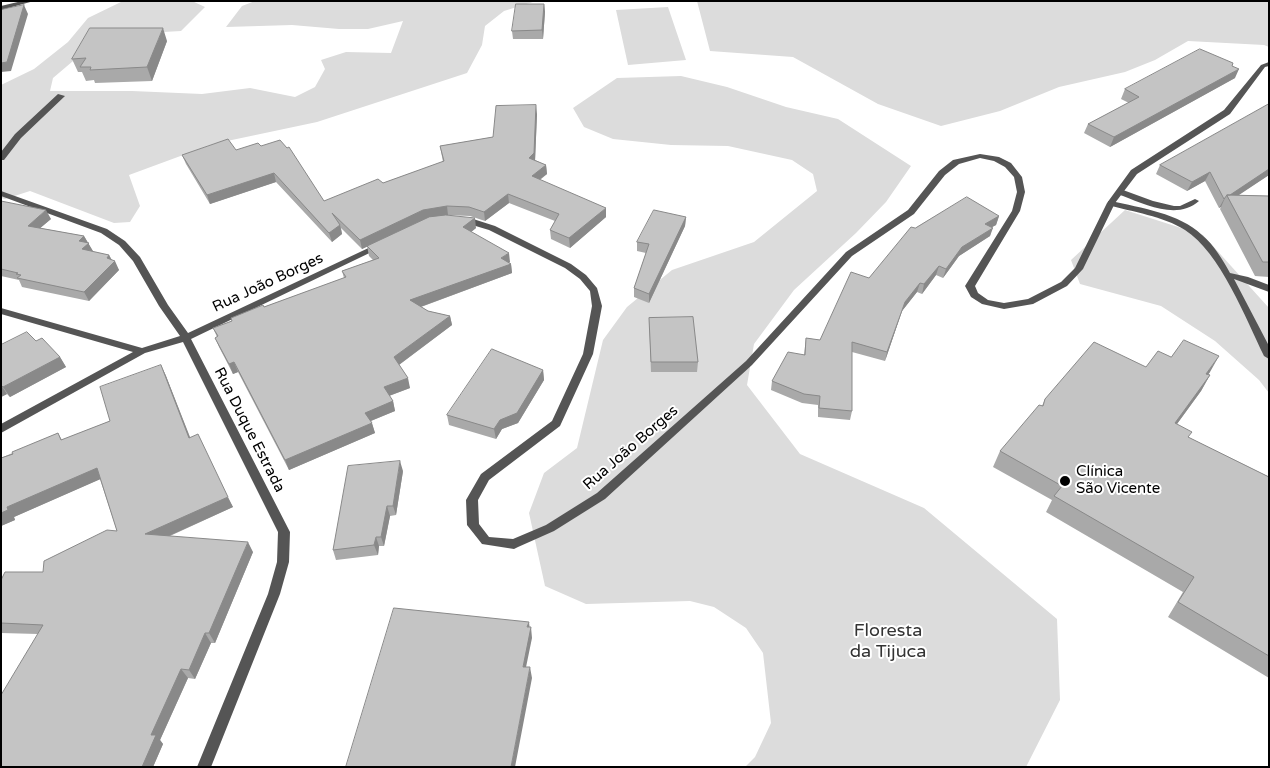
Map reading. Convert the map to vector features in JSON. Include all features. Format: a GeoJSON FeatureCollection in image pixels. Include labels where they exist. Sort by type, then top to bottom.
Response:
{"type":"FeatureCollection","features":[{"type":"Feature","properties":{"kind":"street"},"geometry":{"type":"LineString","coordinates":[[1,8],[31,1]]}},
{"type":"Feature","properties":{"kind":"street","name":"Rua João Borges"},"geometry":{"type":"LineString","coordinates":[[455,220],[470,221],[492,228],[568,266],[584,277],[594,290],[597,306],[588,354],[556,424],[486,476],[472,500],[473,525],[486,541],[514,544],[550,528],[601,496],[749,363],[849,254],[911,212],[942,173],[956,162],[980,156],[996,158],[1008,165],[1018,176],[1021,192],[1016,211],[970,286],[974,295],[985,302],[1004,306],[1030,302],[1064,284],[1079,269],[1111,203],[1134,172],[1228,112],[1256,78],[1263,66],[1269,64]]}},
{"type":"Feature","properties":{"kind":"street"},"geometry":{"type":"LineString","coordinates":[[1,158],[18,136],[61,96]]}},
{"type":"Feature","properties":{"kind":"street"},"geometry":{"type":"LineString","coordinates":[[1120,192],[1140,200],[1173,207],[1182,208],[1195,201]]}},
{"type":"Feature","properties":{"kind":"street","name":"Rua Duque Estrada"},"geometry":{"type":"LineString","coordinates":[[1,193],[104,231],[122,243],[137,259],[164,306],[186,338],[284,532],[283,562],[274,594],[204,767]]}},
{"type":"Feature","properties":{"kind":"street"},"geometry":{"type":"LineString","coordinates":[[1111,203],[1177,222],[1190,229],[1202,239],[1228,275],[1269,356]]}},
{"type":"Feature","properties":{"kind":"street","name":"Rua João Borges"},"geometry":{"type":"LineString","coordinates":[[1,429],[142,351],[186,338],[392,240]]}},
{"type":"Feature","properties":{"kind":"street"},"geometry":{"type":"LineString","coordinates":[[1228,275],[1269,288]]}},
{"type":"Feature","properties":{"kind":"street"},"geometry":{"type":"LineString","coordinates":[[1,312],[142,351]]}},
{"type":"Feature","properties":{"kind":"green space"},"geometry":{"type":"Polygon","coordinates":[[[123,1],[192,1],[205,7],[181,31],[129,34],[99,39],[53,78],[50,91],[132,91],[202,94],[250,88],[295,97],[315,87],[325,69],[321,60],[346,52],[391,53],[403,21],[368,29],[339,29],[292,25],[226,27],[242,6],[255,1],[536,1],[504,11],[485,26],[482,45],[467,73],[317,122],[213,144],[129,175],[140,206],[130,222],[114,223],[30,191],[5,199],[1,198],[1,85],[34,69],[68,42],[88,18],[123,1]]]}},
{"type":"Feature","properties":{"kind":"green space"},"geometry":{"type":"Polygon","coordinates":[[[697,1],[1269,1],[1269,47],[1264,45],[1188,41],[1155,60],[1125,72],[1059,87],[1000,111],[941,126],[878,104],[793,57],[710,51],[697,1]]]}},
{"type":"Feature","properties":{"kind":"green space"},"geometry":{"type":"Polygon","coordinates":[[[668,7],[686,60],[628,65],[616,10],[668,7]]]}},
{"type":"Feature","properties":{"kind":"green space","name":"Floresta da Tijuca"},"geometry":{"type":"Polygon","coordinates":[[[681,76],[727,87],[786,107],[838,119],[911,166],[886,202],[856,233],[794,290],[754,344],[747,385],[800,454],[924,508],[1057,619],[1060,700],[1026,767],[745,767],[755,757],[771,723],[763,653],[746,628],[714,607],[690,601],[586,604],[545,586],[529,513],[544,473],[577,448],[603,340],[627,307],[672,270],[754,242],[817,191],[813,174],[792,160],[728,146],[671,145],[613,139],[584,127],[573,108],[617,78],[681,76]]]}},
{"type":"Feature","properties":{"kind":"green space"},"geometry":{"type":"Polygon","coordinates":[[[1125,210],[1203,235],[1269,308],[1269,393],[1259,380],[1215,341],[1161,306],[1080,284],[1071,260],[1125,210]]]}},
{"type":"Feature","properties":{"kind":"building"},"geometry":{"type":"Polygon","coordinates":[[[516,4],[544,4],[542,30],[512,31],[516,4]]]}},
{"type":"Feature","properties":{"kind":"building"},"geometry":{"type":"Polygon","coordinates":[[[24,5],[7,62],[1,63],[1,10],[24,5]]]}},
{"type":"Feature","properties":{"kind":"building"},"geometry":{"type":"Polygon","coordinates":[[[90,28],[163,28],[147,67],[90,70],[91,67],[80,67],[86,58],[72,59],[90,28]]]}},
{"type":"Feature","properties":{"kind":"building"},"geometry":{"type":"Polygon","coordinates":[[[1200,49],[1233,63],[1232,66],[1239,69],[1114,137],[1088,124],[1139,97],[1125,89],[1200,49]]]}},
{"type":"Feature","properties":{"kind":"building"},"geometry":{"type":"Polygon","coordinates":[[[1269,104],[1269,169],[1230,195],[1227,195],[1224,199],[1210,172],[1192,182],[1160,165],[1269,104]]]}},
{"type":"Feature","properties":{"kind":"building"},"geometry":{"type":"Polygon","coordinates":[[[536,105],[534,153],[529,158],[546,165],[532,176],[606,208],[569,238],[550,230],[559,214],[508,194],[484,212],[469,207],[447,206],[423,210],[360,240],[332,213],[340,225],[329,233],[274,173],[207,195],[182,155],[228,139],[236,150],[258,143],[261,146],[280,140],[287,148],[289,147],[324,201],[378,179],[383,183],[444,161],[440,146],[493,137],[496,106],[536,105]]]}},
{"type":"Feature","properties":{"kind":"building"},"geometry":{"type":"Polygon","coordinates":[[[1227,195],[1269,196],[1269,262],[1263,262],[1227,195]]]}},
{"type":"Feature","properties":{"kind":"building"},"geometry":{"type":"Polygon","coordinates":[[[967,197],[999,216],[985,224],[993,228],[962,247],[946,269],[939,266],[924,284],[920,283],[905,302],[887,352],[852,342],[852,411],[819,408],[820,396],[804,394],[772,381],[788,352],[805,355],[806,338],[820,340],[851,272],[869,278],[911,227],[915,228],[967,197]]]}},
{"type":"Feature","properties":{"kind":"building"},"geometry":{"type":"Polygon","coordinates":[[[1,201],[46,210],[28,226],[84,236],[79,241],[89,243],[82,249],[109,255],[107,258],[115,261],[84,292],[17,278],[21,275],[1,269],[1,201]]]}},
{"type":"Feature","properties":{"kind":"building"},"geometry":{"type":"Polygon","coordinates":[[[654,210],[686,217],[649,294],[634,288],[649,244],[637,242],[654,210]]]}},
{"type":"Feature","properties":{"kind":"building"},"geometry":{"type":"Polygon","coordinates":[[[446,215],[475,218],[463,227],[509,253],[501,258],[511,264],[410,300],[428,311],[450,316],[394,357],[408,378],[384,387],[393,401],[365,413],[372,423],[285,460],[234,362],[229,364],[215,338],[218,336],[213,328],[232,321],[231,318],[263,305],[264,307],[346,277],[342,271],[379,258],[367,246],[429,217],[446,215]]]}},
{"type":"Feature","properties":{"kind":"building"},"geometry":{"type":"Polygon","coordinates":[[[693,317],[698,362],[651,362],[649,318],[693,317]]]}},
{"type":"Feature","properties":{"kind":"building"},"geometry":{"type":"Polygon","coordinates":[[[27,332],[36,341],[42,338],[60,357],[3,387],[1,385],[1,345],[27,332]]]}},
{"type":"Feature","properties":{"kind":"building"},"geometry":{"type":"Polygon","coordinates":[[[1184,340],[1219,356],[1206,374],[1210,375],[1175,423],[1192,432],[1188,437],[1269,477],[1269,656],[1178,602],[1194,577],[1054,496],[1062,486],[1000,451],[1039,405],[1043,406],[1045,399],[1094,342],[1146,367],[1158,351],[1171,357],[1184,340]]]}},
{"type":"Feature","properties":{"kind":"building"},"geometry":{"type":"Polygon","coordinates":[[[492,349],[543,370],[517,413],[500,420],[494,429],[447,415],[492,349]]]}},
{"type":"Feature","properties":{"kind":"building"},"geometry":{"type":"Polygon","coordinates":[[[161,365],[189,438],[198,434],[228,497],[145,534],[248,542],[209,633],[205,633],[189,670],[181,669],[151,735],[156,735],[142,767],[1,767],[1,695],[43,625],[1,623],[1,580],[5,572],[43,572],[44,561],[107,530],[117,531],[97,468],[7,507],[8,510],[1,513],[1,458],[58,433],[61,440],[110,421],[100,387],[161,365]]]}},
{"type":"Feature","properties":{"kind":"building"},"geometry":{"type":"Polygon","coordinates":[[[400,461],[393,506],[387,506],[381,537],[376,537],[374,545],[333,550],[348,466],[400,461]]]}},
{"type":"Feature","properties":{"kind":"building"},"geometry":{"type":"Polygon","coordinates":[[[394,608],[529,622],[527,627],[531,627],[523,667],[530,667],[511,767],[346,767],[394,608]]]}},
{"type":"Feature","properties":{"kind":"place","name":"Clínica São Vicente"},"geometry":{"type":"Point","coordinates":[1065,481]}}]}
